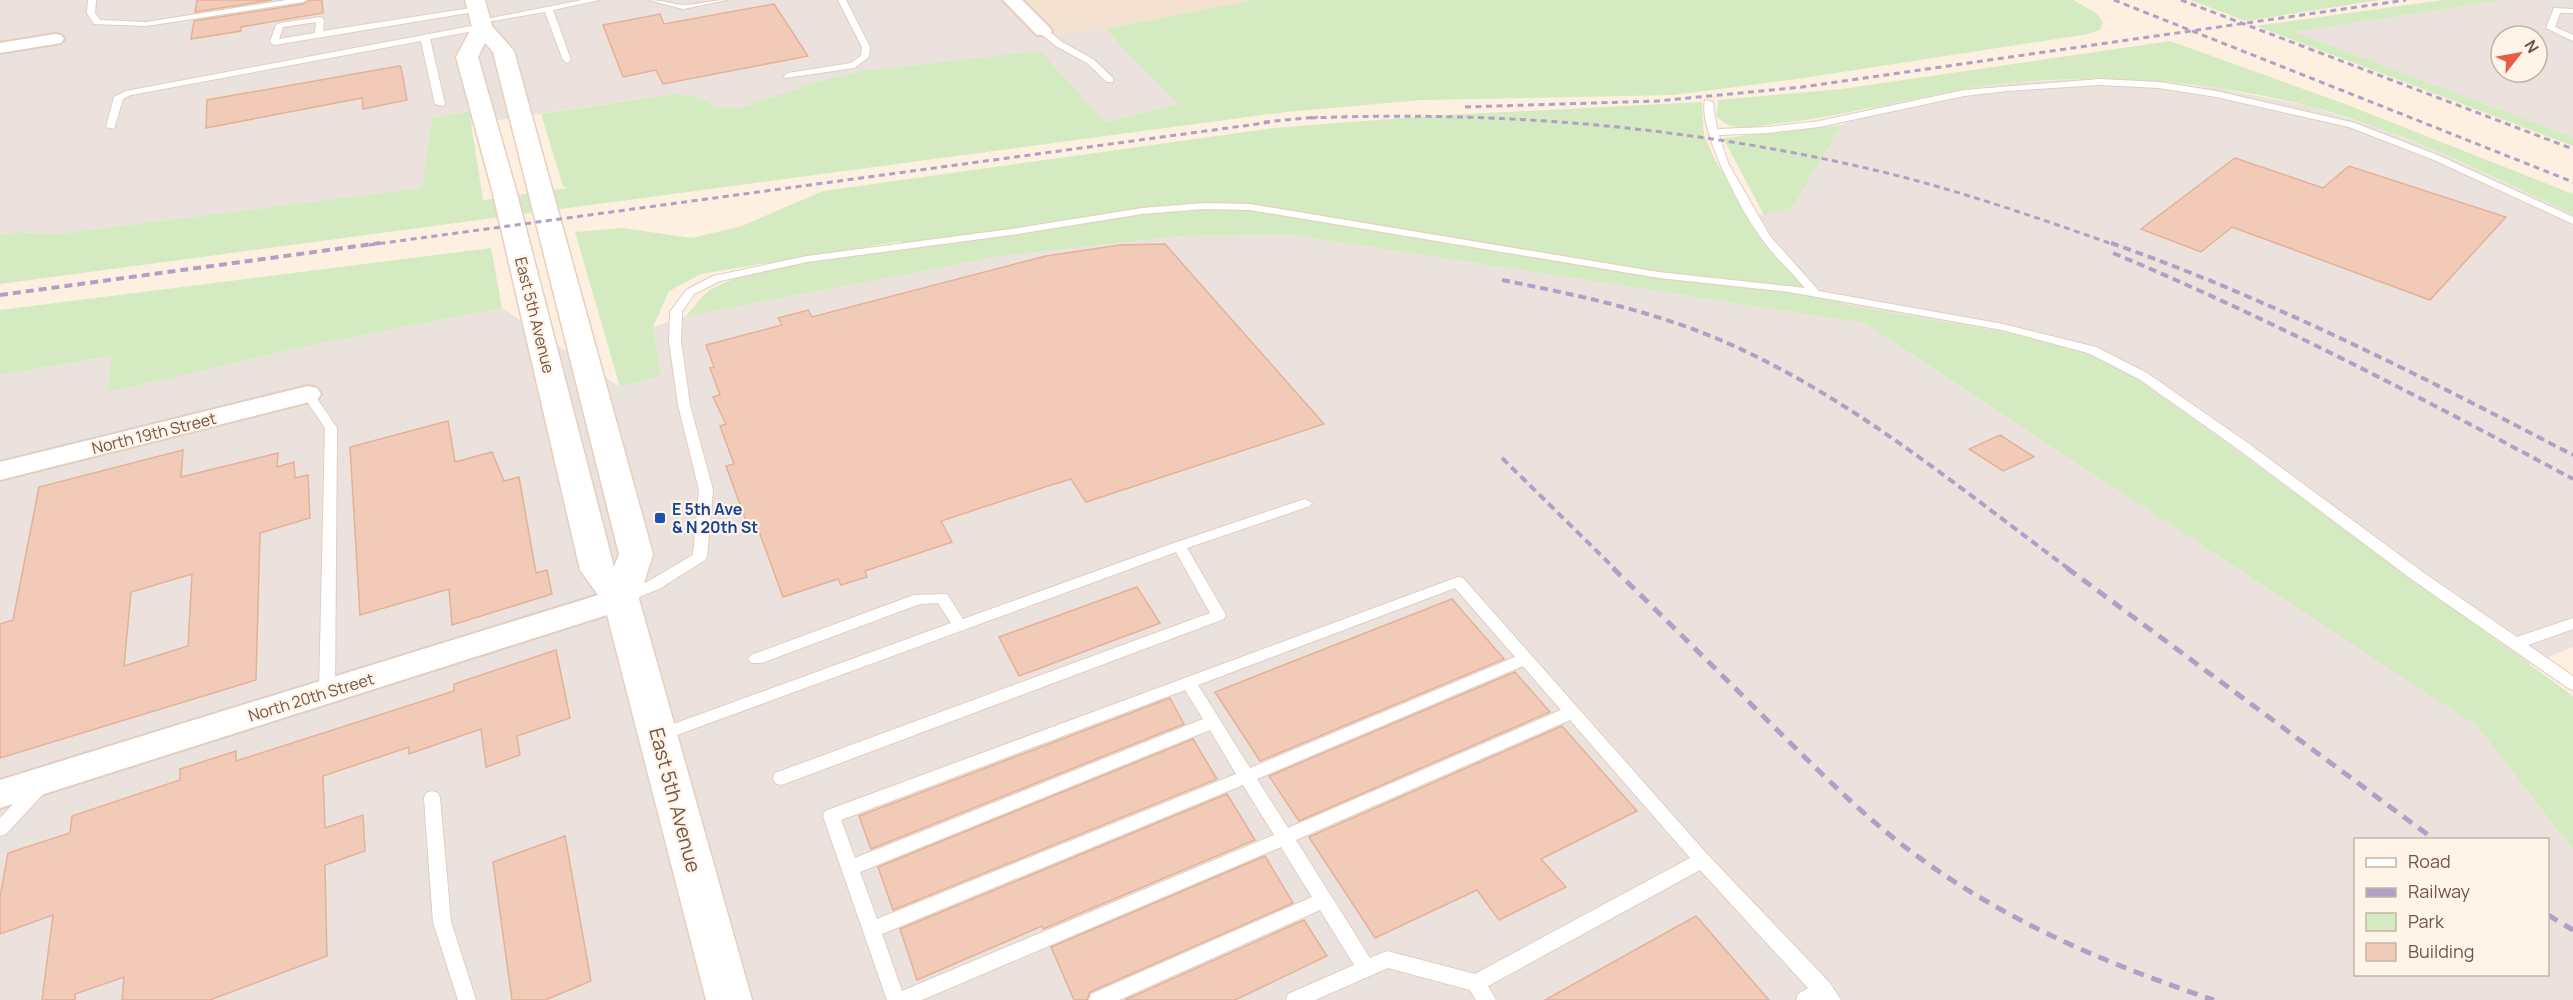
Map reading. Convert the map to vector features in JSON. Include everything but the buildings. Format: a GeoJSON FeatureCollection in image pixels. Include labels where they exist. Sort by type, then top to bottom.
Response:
{"type":"FeatureCollection","features":[{"type":"Feature","properties":{"kind":"main road","name":"East 5th Avenue"},"geometry":{"type":"LineString","coordinates":[[479,14],[467,57],[504,190],[597,570],[621,599],[729,1000]]}},
{"type":"Feature","properties":{"kind":"main road"},"geometry":{"type":"LineString","coordinates":[[479,14],[503,51],[636,554],[621,599]]}},
{"type":"Feature","properties":{"kind":"street"},"geometry":{"type":"LineString","coordinates":[[1012,0],[1043,31]]}},
{"type":"Feature","properties":{"kind":"street"},"geometry":{"type":"LineString","coordinates":[[0,48],[55,39]]}},
{"type":"Feature","properties":{"kind":"street","name":"North 19th Street"},"geometry":{"type":"LineString","coordinates":[[0,471],[308,394]]}},
{"type":"Feature","properties":{"kind":"street","name":"North 20th Street"},"geometry":{"type":"LineString","coordinates":[[0,794],[621,599]]}},
{"type":"Feature","properties":{"kind":"lane"},"geometry":{"type":"LineString","coordinates":[[92,0],[91,13],[97,22],[146,24],[303,0]]}},
{"type":"Feature","properties":{"kind":"lane"},"geometry":{"type":"LineString","coordinates":[[319,34],[320,19],[280,25],[274,42],[319,34],[479,14],[548,8],[595,0]]}},
{"type":"Feature","properties":{"kind":"lane"},"geometry":{"type":"LineString","coordinates":[[653,0],[683,7],[723,0]]}},
{"type":"Feature","properties":{"kind":"lane"},"geometry":{"type":"LineString","coordinates":[[788,76],[854,65],[865,57],[866,47],[842,0]]}},
{"type":"Feature","properties":{"kind":"lane"},"geometry":{"type":"LineString","coordinates":[[548,8],[567,60]]}},
{"type":"Feature","properties":{"kind":"lane"},"geometry":{"type":"LineString","coordinates":[[2573,11],[2557,10],[2550,28],[2573,38]]}},
{"type":"Feature","properties":{"kind":"lane"},"geometry":{"type":"LineString","coordinates":[[111,127],[119,97],[129,93],[426,38],[479,14]]}},
{"type":"Feature","properties":{"kind":"lane"},"geometry":{"type":"LineString","coordinates":[[1043,31],[1059,44],[1090,61],[1110,80]]}},
{"type":"Feature","properties":{"kind":"lane"},"geometry":{"type":"LineString","coordinates":[[426,38],[440,104]]}},
{"type":"Feature","properties":{"kind":"lane"},"geometry":{"type":"LineString","coordinates":[[1713,132],[1768,130],[1819,124],[1918,102],[2006,88],[2100,82],[2159,85],[2216,94],[2352,125],[2437,158],[2573,221]]}},
{"type":"Feature","properties":{"kind":"lane"},"geometry":{"type":"LineString","coordinates":[[1708,102],[1713,132],[1723,163],[1766,237],[1816,294]]}},
{"type":"Feature","properties":{"kind":"lane"},"geometry":{"type":"LineString","coordinates":[[621,599],[654,585],[700,557],[705,490],[684,405],[675,341],[676,312],[690,292],[717,278],[807,259],[1011,232],[1142,211],[1239,206],[1659,275],[1816,294],[2003,327],[2092,350],[2153,383],[2573,684]]}},
{"type":"Feature","properties":{"kind":"lane"},"geometry":{"type":"LineString","coordinates":[[308,394],[331,428],[327,692]]}},
{"type":"Feature","properties":{"kind":"lane"},"geometry":{"type":"LineString","coordinates":[[658,736],[1179,546],[1305,503]]}},
{"type":"Feature","properties":{"kind":"lane"},"geometry":{"type":"LineString","coordinates":[[781,778],[1219,615],[1179,546]]}},
{"type":"Feature","properties":{"kind":"lane"},"geometry":{"type":"LineString","coordinates":[[896,1000],[831,816],[1458,582],[1702,860],[1827,995],[1805,1000]]}},
{"type":"Feature","properties":{"kind":"lane"},"geometry":{"type":"LineString","coordinates":[[756,659],[919,599],[942,598],[960,626]]}},
{"type":"Feature","properties":{"kind":"lane"},"geometry":{"type":"LineString","coordinates":[[2515,644],[2573,623]]}},
{"type":"Feature","properties":{"kind":"lane"},"geometry":{"type":"LineString","coordinates":[[871,930],[1246,777],[1526,659]]}},
{"type":"Feature","properties":{"kind":"lane"},"geometry":{"type":"LineString","coordinates":[[1188,682],[1366,968]]}},
{"type":"Feature","properties":{"kind":"lane"},"geometry":{"type":"LineString","coordinates":[[901,1000],[1284,838],[1572,712]]}},
{"type":"Feature","properties":{"kind":"lane"},"geometry":{"type":"LineString","coordinates":[[850,868],[1213,722]]}},
{"type":"Feature","properties":{"kind":"lane"},"geometry":{"type":"LineString","coordinates":[[0,829],[47,780]]}},
{"type":"Feature","properties":{"kind":"lane"},"geometry":{"type":"LineString","coordinates":[[432,798],[442,922],[467,1000]]}},
{"type":"Feature","properties":{"kind":"lane"},"geometry":{"type":"LineString","coordinates":[[1476,983],[1702,860]]}},
{"type":"Feature","properties":{"kind":"lane"},"geometry":{"type":"LineString","coordinates":[[1098,1000],[1323,900]]}},
{"type":"Feature","properties":{"kind":"lane"},"geometry":{"type":"LineString","coordinates":[[1295,1000],[1387,959],[1476,983],[1487,1000]]}},
{"type":"Feature","properties":{"kind":"shaded area"},"geometry":{"type":"Polygon","coordinates":[[[0,0],[1009,0],[1036,28],[1058,33],[1105,29],[1179,104],[1105,122],[857,72],[823,80],[739,108],[719,108],[694,95],[673,94],[471,124],[468,111],[432,118],[422,188],[57,234],[15,232],[0,235],[0,0]]]}},
{"type":"Feature","properties":{"kind":"shaded area"},"geometry":{"type":"Polygon","coordinates":[[[1009,0],[1254,0],[1105,29],[1058,33],[1036,28],[1009,0]]]}},
{"type":"Feature","properties":{"kind":"shaded area"},"geometry":{"type":"Polygon","coordinates":[[[2503,0],[2573,0],[2573,137],[2293,32],[2503,0]]]}},
{"type":"Feature","properties":{"kind":"shaded area"},"geometry":{"type":"Polygon","coordinates":[[[2113,78],[2216,88],[2308,106],[2370,125],[2429,148],[2573,214],[2573,647],[2529,665],[2138,379],[2020,335],[1841,304],[1799,281],[1765,246],[1749,218],[1792,208],[1842,125],[1877,106],[1949,91],[2017,82],[2113,78]]]}},
{"type":"Feature","properties":{"kind":"shaded area"},"geometry":{"type":"Polygon","coordinates":[[[1287,234],[1864,323],[2478,727],[2573,850],[2573,1000],[0,1000],[0,375],[112,356],[108,391],[311,345],[502,308],[620,387],[661,375],[653,327],[686,316],[1002,256],[1180,236],[1287,234]]]}},
{"type":"Feature","properties":{"kind":"green space"},"geometry":{"type":"Polygon","coordinates":[[[1254,0],[2073,0],[2096,13],[2103,22],[2100,30],[2088,34],[1797,79],[1673,95],[1422,100],[1286,112],[0,284],[0,235],[15,232],[57,234],[422,188],[432,118],[469,111],[483,200],[568,188],[563,186],[541,114],[673,94],[694,95],[719,108],[739,108],[823,80],[857,72],[1040,51],[1105,122],[1178,104],[1105,29],[1254,0]]]}},
{"type":"Feature","properties":{"kind":"green space"},"geometry":{"type":"Polygon","coordinates":[[[2190,0],[2380,0],[2246,21],[2190,0]]]}},
{"type":"Feature","properties":{"kind":"green space"},"geometry":{"type":"Polygon","coordinates":[[[2443,0],[2503,0],[2294,32],[2573,137],[2573,146],[2256,26],[2443,0]]]}},
{"type":"Feature","properties":{"kind":"green space"},"geometry":{"type":"Polygon","coordinates":[[[2170,41],[2345,104],[2573,194],[2573,214],[2447,156],[2370,125],[2285,100],[2196,85],[2151,81],[2062,79],[1988,85],[1841,114],[1757,126],[1732,126],[1717,117],[1718,100],[1842,89],[2170,41]]]}},
{"type":"Feature","properties":{"kind":"green space"},"geometry":{"type":"Polygon","coordinates":[[[1702,102],[1704,135],[1714,158],[1765,246],[1799,281],[1841,304],[2020,335],[2090,355],[2115,365],[2138,379],[2573,696],[2573,850],[2478,727],[1864,323],[1287,234],[1180,236],[1002,256],[686,316],[711,289],[735,279],[806,262],[901,249],[901,241],[701,274],[669,291],[653,327],[661,375],[620,387],[575,232],[623,228],[691,238],[742,226],[823,191],[1274,128],[1429,116],[1702,102]]]}},
{"type":"Feature","properties":{"kind":"green space"},"geometry":{"type":"Polygon","coordinates":[[[1842,125],[1792,208],[1764,215],[1723,138],[1842,125]]]}},
{"type":"Feature","properties":{"kind":"green space"},"geometry":{"type":"Polygon","coordinates":[[[491,248],[502,308],[311,345],[108,392],[111,356],[0,375],[0,310],[491,248]]]}},
{"type":"Feature","properties":{"kind":"railway"},"geometry":{"type":"LineString","coordinates":[[2114,0],[2192,31]]}},
{"type":"Feature","properties":{"kind":"railway"},"geometry":{"type":"LineString","coordinates":[[2181,0],[2243,24]]}},
{"type":"Feature","properties":{"kind":"railway"},"geometry":{"type":"LineString","coordinates":[[2243,24],[2406,0]]}},
{"type":"Feature","properties":{"kind":"railway"},"geometry":{"type":"LineString","coordinates":[[2192,31],[2243,24]]}},
{"type":"Feature","properties":{"kind":"railway"},"geometry":{"type":"LineString","coordinates":[[2243,24],[2573,149]]}},
{"type":"Feature","properties":{"kind":"railway"},"geometry":{"type":"LineString","coordinates":[[1465,107],[1658,101],[1802,87],[2192,31]]}},
{"type":"Feature","properties":{"kind":"railway"},"geometry":{"type":"LineString","coordinates":[[2192,31],[2573,182]]}},
{"type":"Feature","properties":{"kind":"railway"},"geometry":{"type":"LineString","coordinates":[[1310,118],[1385,116],[1533,120],[1680,134],[1826,159],[1899,176],[2008,208],[2115,245]]}},
{"type":"Feature","properties":{"kind":"railway"},"geometry":{"type":"LineString","coordinates":[[1264,122],[1318,117]]}},
{"type":"Feature","properties":{"kind":"railway"},"geometry":{"type":"LineString","coordinates":[[369,245],[1272,122]]}},
{"type":"Feature","properties":{"kind":"railway"},"geometry":{"type":"LineString","coordinates":[[0,295],[380,243]]}},
{"type":"Feature","properties":{"kind":"railway"},"geometry":{"type":"LineString","coordinates":[[2111,243],[2171,265],[2288,314],[2403,368],[2573,455]]}},
{"type":"Feature","properties":{"kind":"railway"},"geometry":{"type":"LineString","coordinates":[[2113,253],[2172,278],[2346,360],[2573,479]]}},
{"type":"Feature","properties":{"kind":"railway"},"geometry":{"type":"LineString","coordinates":[[1502,280],[1587,298],[1671,321],[1725,342],[1771,364],[1816,389],[1903,446],[2069,569]]}},
{"type":"Feature","properties":{"kind":"railway"},"geometry":{"type":"LineString","coordinates":[[1502,458],[1615,569]]}},
{"type":"Feature","properties":{"kind":"railway"},"geometry":{"type":"LineString","coordinates":[[1613,568],[1842,793],[1924,861],[1992,905],[2028,924],[2101,958],[2214,1000]]}},
{"type":"Feature","properties":{"kind":"railway"},"geometry":{"type":"LineString","coordinates":[[2067,568],[2432,838]]}},
{"type":"Feature","properties":{"kind":"railway"},"geometry":{"type":"LineString","coordinates":[[2549,916],[2573,930]]}},
{"type":"Feature","properties":{"kind":"place","name":"E 5th Ave & N 20th St"},"geometry":{"type":"Point","coordinates":[660,518]}}]}
